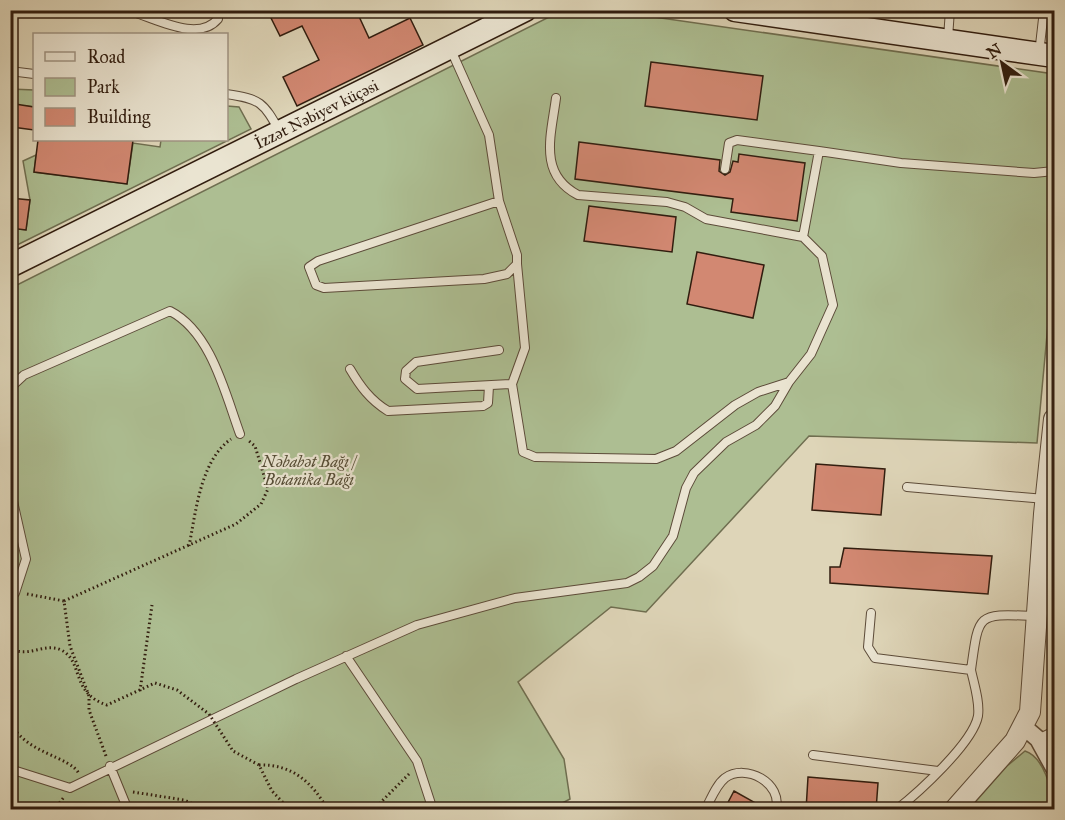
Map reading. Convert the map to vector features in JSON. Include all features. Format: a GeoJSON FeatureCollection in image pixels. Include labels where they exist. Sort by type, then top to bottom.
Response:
{"type":"FeatureCollection","features":[{"type":"Feature","properties":{"kind":"main road","name":"İzzət Nəbiyev küçəsi"},"geometry":{"type":"LineString","coordinates":[[10,266],[525,10]]}},
{"type":"Feature","properties":{"kind":"main road"},"geometry":{"type":"LineString","coordinates":[[735,10],[1047,55]]}},
{"type":"Feature","properties":{"kind":"street"},"geometry":{"type":"LineString","coordinates":[[1054,419],[1037,616],[1031,733],[1054,768]]}},
{"type":"Feature","properties":{"kind":"street"},"geometry":{"type":"LineString","coordinates":[[954,810],[1031,733]]}},
{"type":"Feature","properties":{"kind":"lane"},"geometry":{"type":"LineString","coordinates":[[126,10],[199,30],[212,26],[218,19],[217,10]]}},
{"type":"Feature","properties":{"kind":"lane"},"geometry":{"type":"LineString","coordinates":[[948,42],[950,10]]}},
{"type":"Feature","properties":{"kind":"lane"},"geometry":{"type":"LineString","coordinates":[[1044,10],[1047,55]]}},
{"type":"Feature","properties":{"kind":"lane"},"geometry":{"type":"LineString","coordinates":[[450,48],[489,135],[499,201],[517,255],[525,348],[512,384],[523,452],[535,457],[656,459],[676,452],[735,405],[758,392],[789,382]]}},
{"type":"Feature","properties":{"kind":"lane"},"geometry":{"type":"LineString","coordinates":[[10,71],[33,74]]}},
{"type":"Feature","properties":{"kind":"lane"},"geometry":{"type":"LineString","coordinates":[[228,94],[254,98],[264,105],[280,132]]}},
{"type":"Feature","properties":{"kind":"lane"},"geometry":{"type":"LineString","coordinates":[[10,769],[70,788],[110,766],[417,625],[515,598],[627,583],[653,566],[673,536],[686,488],[694,473],[726,442],[756,425],[776,405],[789,382],[810,354],[833,305],[822,256],[802,237],[706,219],[686,207],[667,202],[578,195],[565,188],[553,172],[549,146],[556,98]]}},
{"type":"Feature","properties":{"kind":"lane"},"geometry":{"type":"LineString","coordinates":[[724,169],[729,143],[737,140],[901,163],[1034,173],[1054,171]]}},
{"type":"Feature","properties":{"kind":"lane"},"geometry":{"type":"LineString","coordinates":[[802,237],[819,151]]}},
{"type":"Feature","properties":{"kind":"lane"},"geometry":{"type":"LineString","coordinates":[[499,201],[318,261],[309,267],[316,285],[324,288],[484,279],[507,274],[517,264]]}},
{"type":"Feature","properties":{"kind":"lane"},"geometry":{"type":"LineString","coordinates":[[10,388],[24,375],[170,311],[185,318],[213,360],[240,434]]}},
{"type":"Feature","properties":{"kind":"lane"},"geometry":{"type":"LineString","coordinates":[[499,350],[416,362],[406,371],[405,379],[417,389],[512,384]]}},
{"type":"Feature","properties":{"kind":"lane"},"geometry":{"type":"LineString","coordinates":[[350,369],[361,387],[376,404],[388,411],[483,406],[488,403],[489,386]]}},
{"type":"Feature","properties":{"kind":"lane"},"geometry":{"type":"LineString","coordinates":[[907,487],[1048,509]]}},
{"type":"Feature","properties":{"kind":"lane"},"geometry":{"type":"LineString","coordinates":[[10,489],[26,559],[13,592]]}},
{"type":"Feature","properties":{"kind":"lane"},"geometry":{"type":"LineString","coordinates":[[871,614],[868,647],[869,653],[875,658],[971,670]]}},
{"type":"Feature","properties":{"kind":"lane"},"geometry":{"type":"LineString","coordinates":[[896,810],[916,794],[969,736],[978,717],[971,670],[977,627],[983,620],[996,615],[1037,616]]}},
{"type":"Feature","properties":{"kind":"lane"},"geometry":{"type":"LineString","coordinates":[[346,656],[417,761],[434,810]]}},
{"type":"Feature","properties":{"kind":"lane"},"geometry":{"type":"LineString","coordinates":[[1031,733],[1054,731]]}},
{"type":"Feature","properties":{"kind":"lane"},"geometry":{"type":"LineString","coordinates":[[813,755],[938,771]]}},
{"type":"Feature","properties":{"kind":"lane"},"geometry":{"type":"LineString","coordinates":[[110,766],[128,810]]}},
{"type":"Feature","properties":{"kind":"lane"},"geometry":{"type":"LineString","coordinates":[[705,810],[719,784],[733,774],[742,772],[762,778],[769,784],[776,797],[776,810]]}},
{"type":"Feature","properties":{"kind":"path"},"geometry":{"type":"LineString","coordinates":[[13,592],[64,601],[189,546],[236,524],[261,504],[268,489],[255,446],[240,434],[228,441],[211,466],[199,495],[189,546]]}},
{"type":"Feature","properties":{"kind":"path"},"geometry":{"type":"LineString","coordinates":[[64,601],[70,646],[89,696],[89,710],[95,730],[110,766]]}},
{"type":"Feature","properties":{"kind":"path"},"geometry":{"type":"LineString","coordinates":[[140,691],[152,605]]}},
{"type":"Feature","properties":{"kind":"path"},"geometry":{"type":"LineString","coordinates":[[10,648],[23,652],[55,647],[64,651],[72,662],[84,692],[107,705],[155,683],[164,684],[194,701],[211,719],[232,751],[259,765],[292,770],[312,784],[328,810]]}},
{"type":"Feature","properties":{"kind":"path"},"geometry":{"type":"LineString","coordinates":[[10,666],[14,676],[10,699]]}},
{"type":"Feature","properties":{"kind":"path"},"geometry":{"type":"LineString","coordinates":[[10,721],[17,733],[38,750],[77,769],[82,781]]}},
{"type":"Feature","properties":{"kind":"path"},"geometry":{"type":"LineString","coordinates":[[374,810],[401,783],[417,761]]}},
{"type":"Feature","properties":{"kind":"path"},"geometry":{"type":"LineString","coordinates":[[259,765],[272,791],[290,810]]}},
{"type":"Feature","properties":{"kind":"path"},"geometry":{"type":"LineString","coordinates":[[120,790],[184,800],[207,810]]}},
{"type":"Feature","properties":{"kind":"green space","name":"Nəbabət Bağı / Botanika Bağı"},"geometry":{"type":"Polygon","coordinates":[[[561,11],[612,11],[1054,74],[1054,259],[1037,443],[809,436],[646,612],[611,607],[518,682],[564,759],[570,799],[549,810],[11,810],[11,288],[561,11]]]}},
{"type":"Feature","properties":{"kind":"green space"},"geometry":{"type":"Polygon","coordinates":[[[10,89],[33,90],[33,107],[15,105],[12,127],[10,89]]]}},
{"type":"Feature","properties":{"kind":"green space"},"geometry":{"type":"Polygon","coordinates":[[[228,106],[239,107],[251,129],[228,140],[228,106]]]}},
{"type":"Feature","properties":{"kind":"green space"},"geometry":{"type":"Polygon","coordinates":[[[161,141],[227,141],[11,248],[11,228],[26,230],[30,200],[23,161],[36,155],[34,172],[127,184],[133,143],[160,147],[161,141]]]}},
{"type":"Feature","properties":{"kind":"green space"},"geometry":{"type":"Polygon","coordinates":[[[1054,584],[1054,683],[1049,647],[1054,584]]]}},
{"type":"Feature","properties":{"kind":"green space"},"geometry":{"type":"Polygon","coordinates":[[[1025,751],[1032,754],[1042,767],[1049,784],[1053,809],[969,809],[1007,766],[1025,751]]]}},
{"type":"Feature","properties":{"kind":"building"},"geometry":{"type":"Polygon","coordinates":[[[267,10],[356,10],[369,38],[410,18],[423,45],[297,106],[283,77],[319,60],[302,26],[280,36],[267,10]]]}},
{"type":"Feature","properties":{"kind":"building"},"geometry":{"type":"Polygon","coordinates":[[[651,62],[763,76],[757,120],[645,106],[651,62]]]}},
{"type":"Feature","properties":{"kind":"building"},"geometry":{"type":"Polygon","coordinates":[[[15,104],[33,107],[33,130],[12,127],[15,104]]]}},
{"type":"Feature","properties":{"kind":"building"},"geometry":{"type":"Polygon","coordinates":[[[38,141],[133,141],[127,184],[34,172],[38,141]]]}},
{"type":"Feature","properties":{"kind":"building"},"geometry":{"type":"Polygon","coordinates":[[[579,142],[720,160],[719,171],[725,175],[730,172],[733,161],[738,162],[739,154],[805,163],[797,221],[731,212],[733,199],[575,179],[579,142]]]}},
{"type":"Feature","properties":{"kind":"building"},"geometry":{"type":"Polygon","coordinates":[[[10,198],[30,200],[26,230],[10,228],[10,198]]]}},
{"type":"Feature","properties":{"kind":"building"},"geometry":{"type":"Polygon","coordinates":[[[589,206],[676,217],[672,252],[584,241],[589,206]]]}},
{"type":"Feature","properties":{"kind":"building"},"geometry":{"type":"Polygon","coordinates":[[[697,252],[764,265],[753,318],[687,304],[697,252]]]}},
{"type":"Feature","properties":{"kind":"building"},"geometry":{"type":"Polygon","coordinates":[[[816,464],[885,469],[881,515],[812,510],[816,464]]]}},
{"type":"Feature","properties":{"kind":"building"},"geometry":{"type":"Polygon","coordinates":[[[844,548],[992,556],[988,594],[830,583],[830,567],[840,567],[844,548]]]}},
{"type":"Feature","properties":{"kind":"building"},"geometry":{"type":"Polygon","coordinates":[[[808,777],[878,783],[876,810],[806,810],[808,777]]]}},
{"type":"Feature","properties":{"kind":"building"},"geometry":{"type":"Polygon","coordinates":[[[734,791],[768,810],[724,810],[734,791]]]}}]}
